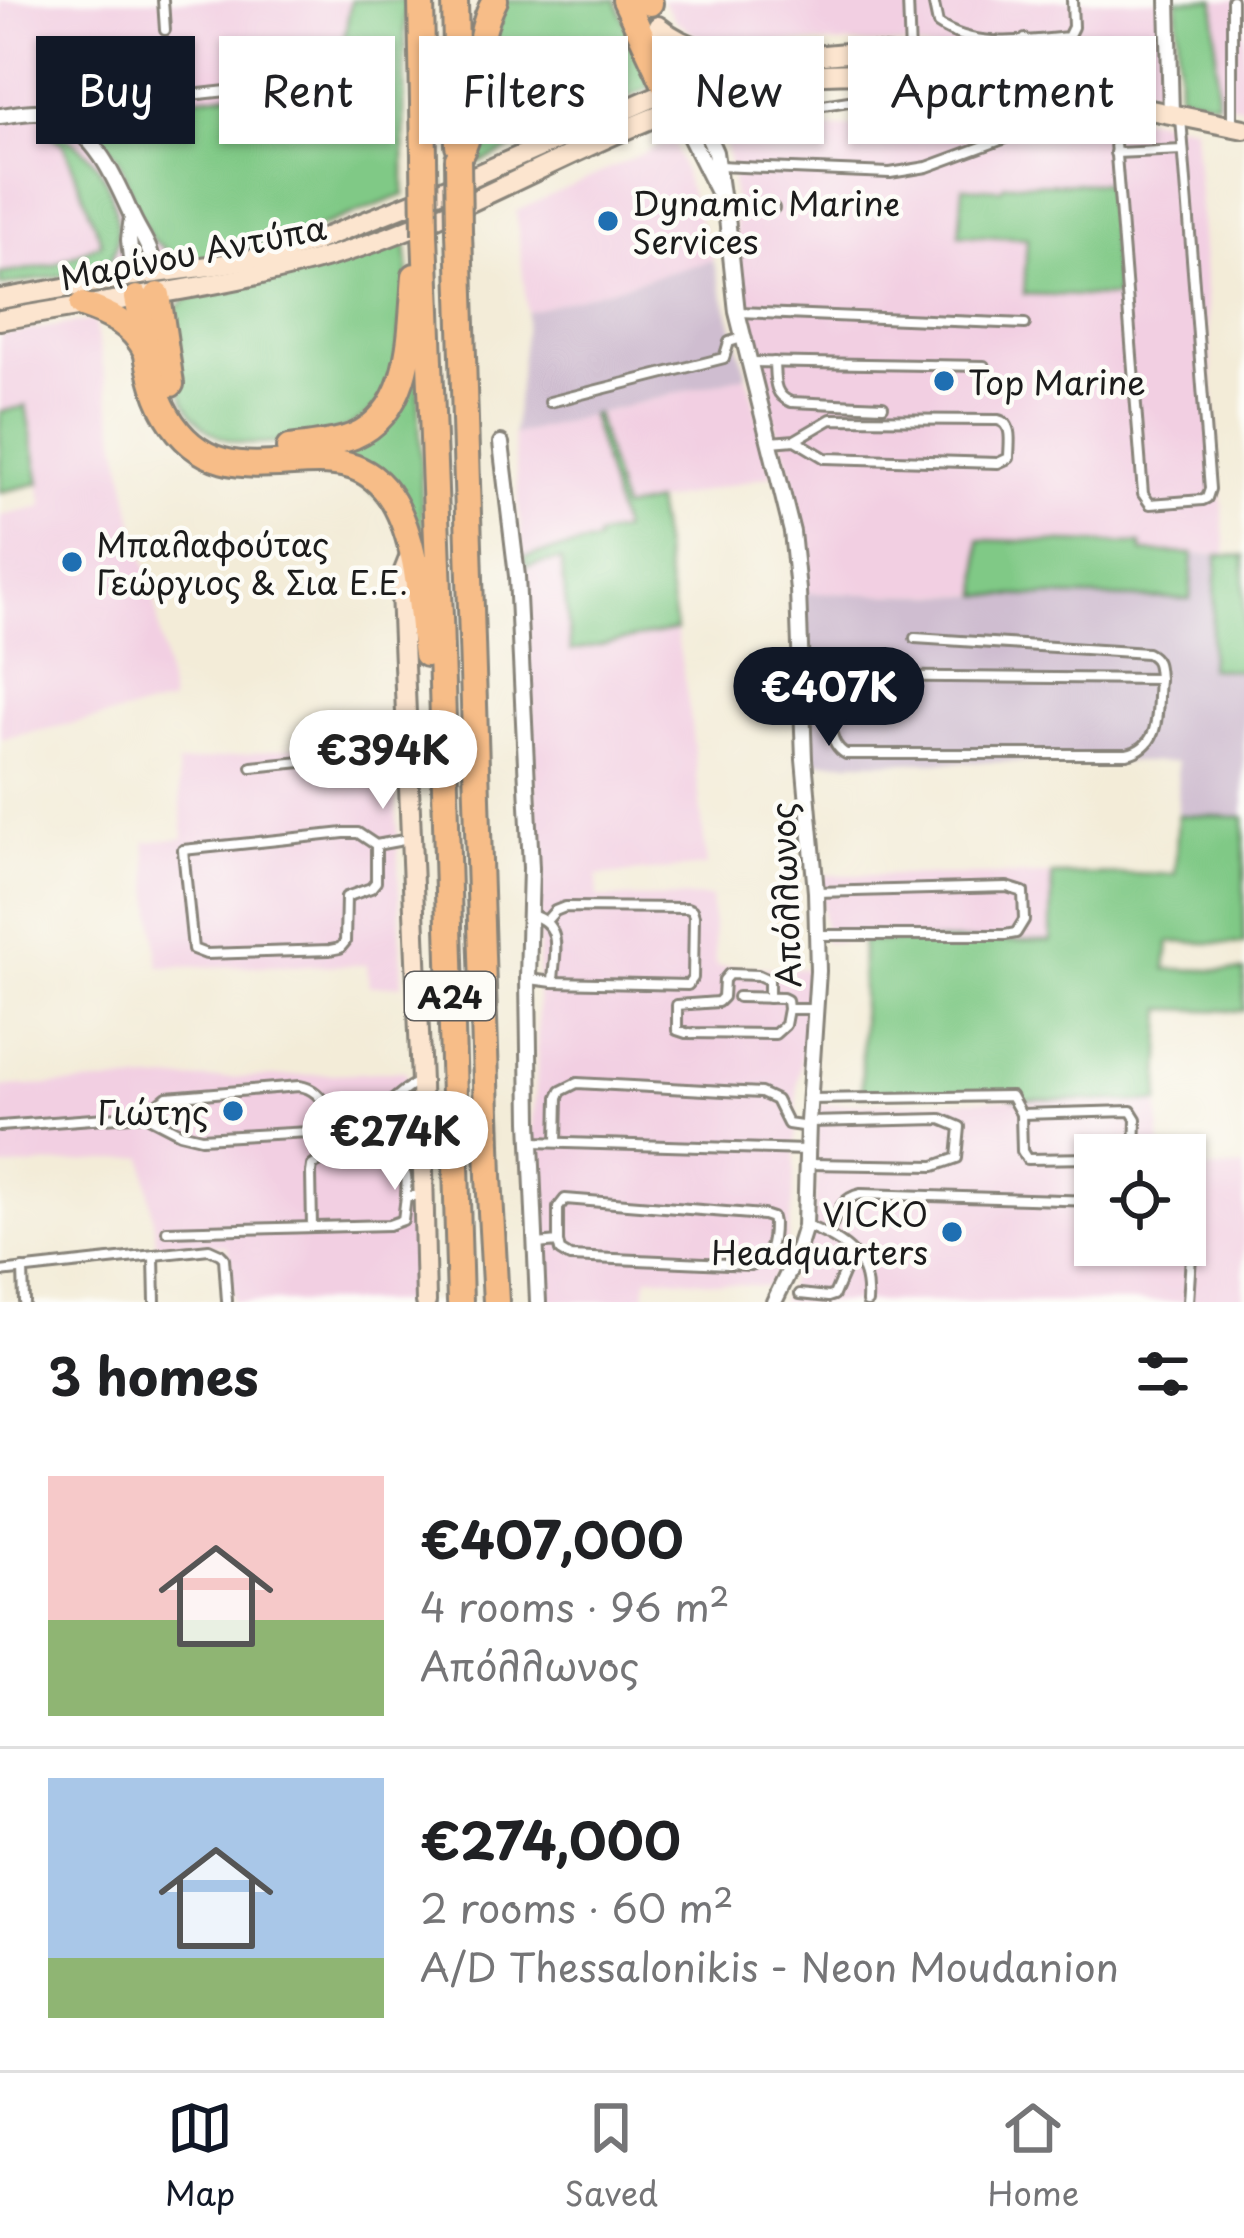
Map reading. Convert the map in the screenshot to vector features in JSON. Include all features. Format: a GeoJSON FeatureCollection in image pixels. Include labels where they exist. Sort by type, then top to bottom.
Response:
{"type":"FeatureCollection","features":[{"type":"Feature","properties":{"kind":"highway","name":"Α24"},"geometry":{"type":"LineString","coordinates":[[422,0],[425,234],[460,1302]]}},
{"type":"Feature","properties":{"kind":"highway","name":"Α24"},"geometry":{"type":"LineString","coordinates":[[455,0],[496,1302]]}},
{"type":"Feature","properties":{"kind":"highway"},"geometry":{"type":"LineString","coordinates":[[458,159],[469,136],[484,26],[495,0]]}},
{"type":"Feature","properties":{"kind":"highway"},"geometry":{"type":"LineString","coordinates":[[646,6],[657,36]]}},
{"type":"Feature","properties":{"kind":"highway"},"geometry":{"type":"LineString","coordinates":[[153,286],[165,316],[165,353],[175,396],[190,420],[212,438],[258,450],[350,438],[380,418],[399,388],[418,248],[425,234]]}},
{"type":"Feature","properties":{"kind":"highway"},"geometry":{"type":"LineString","coordinates":[[149,356],[153,286]]}},
{"type":"Feature","properties":{"kind":"highway"},"geometry":{"type":"LineString","coordinates":[[82,305],[125,325],[140,340],[164,410],[196,447],[244,466],[329,461],[369,474],[392,499],[405,527],[426,653],[442,689]]}},
{"type":"Feature","properties":{"kind":"main road"},"geometry":{"type":"LineString","coordinates":[[646,6],[672,36]]}},
{"type":"Feature","properties":{"kind":"main road"},"geometry":{"type":"LineString","coordinates":[[646,6],[657,36]]}},
{"type":"Feature","properties":{"kind":"main road","name":"Μαρίνου Αντύπα"},"geometry":{"type":"LineString","coordinates":[[0,320],[82,305],[330,236],[652,108]]}},
{"type":"Feature","properties":{"kind":"main road","name":"Μαρίνου Αντύπα"},"geometry":{"type":"LineString","coordinates":[[1156,112],[1238,128]]}},
{"type":"Feature","properties":{"kind":"main road","name":"Μαρίνου Αντύπα"},"geometry":{"type":"LineString","coordinates":[[0,299],[153,286],[296,265],[422,223],[652,113]]}},
{"type":"Feature","properties":{"kind":"main road"},"geometry":{"type":"LineString","coordinates":[[411,553],[400,591],[421,1082],[422,1131],[414,1196],[426,1302]]}},
{"type":"Feature","properties":{"kind":"street"},"geometry":{"type":"LineString","coordinates":[[1168,0],[1176,116]]}},
{"type":"Feature","properties":{"kind":"street"},"geometry":{"type":"LineString","coordinates":[[0,116],[36,113]]}},
{"type":"Feature","properties":{"kind":"street"},"geometry":{"type":"LineString","coordinates":[[90,144],[122,189],[149,246],[153,286]]}},
{"type":"Feature","properties":{"kind":"street"},"geometry":{"type":"LineString","coordinates":[[699,144],[723,204]]}},
{"type":"Feature","properties":{"kind":"street","name":"Απόλλωνος"},"geometry":{"type":"LineString","coordinates":[[711,144],[718,166],[737,311],[791,532],[816,892],[805,1226],[774,1302]]}},
{"type":"Feature","properties":{"kind":"street"},"geometry":{"type":"LineString","coordinates":[[132,217],[129,240],[153,286]]}},
{"type":"Feature","properties":{"kind":"street"},"geometry":{"type":"LineString","coordinates":[[501,443],[517,576],[531,868],[528,979],[538,1302]]}},
{"type":"Feature","properties":{"kind":"lane"},"geometry":{"type":"LineString","coordinates":[[163,0],[165,30]]}},
{"type":"Feature","properties":{"kind":"lane"},"geometry":{"type":"LineString","coordinates":[[908,0],[916,36]]}},
{"type":"Feature","properties":{"kind":"lane"},"geometry":{"type":"LineString","coordinates":[[933,0],[936,20],[963,36]]}},
{"type":"Feature","properties":{"kind":"lane"},"geometry":{"type":"LineString","coordinates":[[1068,36],[1073,27],[1072,0]]}},
{"type":"Feature","properties":{"kind":"lane"},"geometry":{"type":"LineString","coordinates":[[1232,0],[1238,128]]}},
{"type":"Feature","properties":{"kind":"lane"},"geometry":{"type":"LineString","coordinates":[[1114,144],[1143,494],[1150,504],[1202,500],[1210,489],[1183,150],[1176,116]]}},
{"type":"Feature","properties":{"kind":"lane"},"geometry":{"type":"LineString","coordinates":[[718,166],[915,171],[989,144]]}},
{"type":"Feature","properties":{"kind":"lane"},"geometry":{"type":"LineString","coordinates":[[1115,153],[1183,150]]}},
{"type":"Feature","properties":{"kind":"lane"},"geometry":{"type":"LineString","coordinates":[[723,204],[774,208]]}},
{"type":"Feature","properties":{"kind":"lane"},"geometry":{"type":"LineString","coordinates":[[737,311],[1025,324]]}},
{"type":"Feature","properties":{"kind":"lane"},"geometry":{"type":"LineString","coordinates":[[550,402],[724,358],[729,342],[743,338]]}},
{"type":"Feature","properties":{"kind":"lane"},"geometry":{"type":"LineString","coordinates":[[751,362],[984,367]]}},
{"type":"Feature","properties":{"kind":"lane"},"geometry":{"type":"LineString","coordinates":[[774,362],[776,388],[791,402],[883,406]]}},
{"type":"Feature","properties":{"kind":"lane"},"geometry":{"type":"LineString","coordinates":[[771,442],[795,440],[832,418],[998,420],[1009,426],[1009,458],[998,464],[825,458],[795,440]]}},
{"type":"Feature","properties":{"kind":"lane"},"geometry":{"type":"LineString","coordinates":[[837,676],[832,744],[838,751],[858,755],[1127,754],[1149,745],[1153,736],[1158,663],[1147,653],[915,638]]}},
{"type":"Feature","properties":{"kind":"lane"},"geometry":{"type":"LineString","coordinates":[[802,678],[1159,679]]}},
{"type":"Feature","properties":{"kind":"lane"},"geometry":{"type":"LineString","coordinates":[[252,766],[370,755],[407,759]]}},
{"type":"Feature","properties":{"kind":"lane"},"geometry":{"type":"LineString","coordinates":[[376,845],[376,882],[346,897],[345,942],[340,947],[206,954],[193,949],[182,850],[344,833],[365,836],[376,845],[411,839]]}},
{"type":"Feature","properties":{"kind":"lane"},"geometry":{"type":"LineString","coordinates":[[816,892],[1007,887],[1022,892],[1024,920],[1016,933],[1005,935],[818,935]]}},
{"type":"Feature","properties":{"kind":"lane"},"geometry":{"type":"LineString","coordinates":[[528,979],[688,986],[692,978],[693,913],[687,908],[565,907],[547,920]]}},
{"type":"Feature","properties":{"kind":"lane"},"geometry":{"type":"LineString","coordinates":[[529,915],[547,920],[554,931],[553,982]]}},
{"type":"Feature","properties":{"kind":"lane"},"geometry":{"type":"LineString","coordinates":[[738,998],[786,999],[785,1025],[776,1034],[677,1030],[680,1003],[722,1000],[729,974],[767,979],[769,998]]}},
{"type":"Feature","properties":{"kind":"lane"},"geometry":{"type":"LineString","coordinates":[[788,1010],[815,1009]]}},
{"type":"Feature","properties":{"kind":"lane"},"geometry":{"type":"LineString","coordinates":[[327,1109],[377,1109],[407,1086],[421,1082]]}},
{"type":"Feature","properties":{"kind":"lane"},"geometry":{"type":"LineString","coordinates":[[531,1142],[941,1166],[957,1158],[960,1127],[941,1119],[788,1124],[776,1100],[761,1093],[578,1083],[558,1097],[557,1142]]}},
{"type":"Feature","properties":{"kind":"lane"},"geometry":{"type":"LineString","coordinates":[[145,1115],[167,1096],[298,1086],[313,1090],[327,1109]]}},
{"type":"Feature","properties":{"kind":"lane"},"geometry":{"type":"LineString","coordinates":[[810,1099],[1011,1096],[1021,1114],[1022,1151],[1027,1159],[1074,1158]]}},
{"type":"Feature","properties":{"kind":"lane"},"geometry":{"type":"LineString","coordinates":[[0,1126],[145,1115],[201,1138],[309,1132],[327,1109]]}},
{"type":"Feature","properties":{"kind":"lane"},"geometry":{"type":"LineString","coordinates":[[1021,1114],[1128,1110],[1135,1116],[1135,1134]]}},
{"type":"Feature","properties":{"kind":"lane"},"geometry":{"type":"LineString","coordinates":[[317,1126],[332,1136],[422,1131]]}},
{"type":"Feature","properties":{"kind":"lane"},"geometry":{"type":"LineString","coordinates":[[167,1231],[312,1227],[398,1223],[414,1196],[406,1175],[400,1167],[377,1157],[322,1159],[312,1166],[312,1227]]}},
{"type":"Feature","properties":{"kind":"lane"},"geometry":{"type":"LineString","coordinates":[[828,1234],[840,1206],[861,1194],[1074,1200]]}},
{"type":"Feature","properties":{"kind":"lane"},"geometry":{"type":"LineString","coordinates":[[566,1199],[763,1215],[773,1223],[769,1252],[758,1264],[750,1265],[570,1257],[560,1251],[558,1242],[558,1208],[566,1199]]}},
{"type":"Feature","properties":{"kind":"lane"},"geometry":{"type":"LineString","coordinates":[[805,1226],[828,1234],[863,1264],[868,1276],[867,1302]]}},
{"type":"Feature","properties":{"kind":"lane"},"geometry":{"type":"LineString","coordinates":[[537,1244],[558,1242]]}},
{"type":"Feature","properties":{"kind":"lane"},"geometry":{"type":"LineString","coordinates":[[0,1273],[209,1250],[220,1254],[226,1301]]}},
{"type":"Feature","properties":{"kind":"lane"},"geometry":{"type":"LineString","coordinates":[[800,1294],[834,1295],[852,1253]]}},
{"type":"Feature","properties":{"kind":"lane"},"geometry":{"type":"LineString","coordinates":[[154,1256],[155,1302]]}},
{"type":"Feature","properties":{"kind":"lane"},"geometry":{"type":"LineString","coordinates":[[1188,1302],[1190,1266]]}},
{"type":"Feature","properties":{"kind":"lane"},"geometry":{"type":"LineString","coordinates":[[23,1269],[24,1302]]}},
{"type":"Feature","properties":{"kind":"shaded area"},"geometry":{"type":"Polygon","coordinates":[[[0,0],[405,0],[404,195],[255,248],[0,286],[0,0]]]}},
{"type":"Feature","properties":{"kind":"shaded area"},"geometry":{"type":"Polygon","coordinates":[[[662,0],[1160,0],[1164,92],[1156,91],[1156,36],[848,36],[848,44],[824,43],[824,36],[696,36],[675,20],[662,0]]]}},
{"type":"Feature","properties":{"kind":"shaded area"},"geometry":{"type":"Polygon","coordinates":[[[1215,0],[1244,0],[1244,106],[1217,102],[1215,0]]]}},
{"type":"Feature","properties":{"kind":"shaded area"},"geometry":{"type":"Polygon","coordinates":[[[1156,120],[1194,126],[1226,555],[1142,552],[1141,544],[980,540],[980,595],[804,593],[790,469],[750,345],[739,286],[732,176],[725,144],[824,144],[824,129],[848,127],[848,144],[1156,144],[1156,120]],[[1106,183],[963,188],[960,235],[1027,238],[1025,294],[1117,297],[1106,183]]]}},
{"type":"Feature","properties":{"kind":"shaded area","name":"Dynamic Marine Services"},"geometry":{"type":"Polygon","coordinates":[[[664,144],[674,144],[713,260],[527,312],[516,211],[664,144]]]}},
{"type":"Feature","properties":{"kind":"shaded area"},"geometry":{"type":"Polygon","coordinates":[[[713,260],[747,375],[513,435],[527,312],[713,260]]]}},
{"type":"Feature","properties":{"kind":"shaded area"},"geometry":{"type":"Polygon","coordinates":[[[94,320],[135,527],[154,596],[171,703],[0,739],[0,516],[43,507],[27,407],[0,412],[0,335],[94,320]]]}},
{"type":"Feature","properties":{"kind":"shaded area"},"geometry":{"type":"Polygon","coordinates":[[[747,375],[773,475],[622,510],[596,414],[747,375]]]}},
{"type":"Feature","properties":{"kind":"shaded area"},"geometry":{"type":"Polygon","coordinates":[[[591,415],[622,531],[597,537],[598,542],[523,557],[513,435],[591,415]]]}},
{"type":"Feature","properties":{"kind":"shaded area"},"geometry":{"type":"Polygon","coordinates":[[[1193,554],[1218,555],[1209,668],[1244,671],[1244,817],[1178,815],[1177,762],[810,762],[804,593],[1189,599],[1193,554]]]}},
{"type":"Feature","properties":{"kind":"shaded area"},"geometry":{"type":"Polygon","coordinates":[[[561,560],[572,651],[676,630],[707,866],[597,876],[598,898],[711,897],[716,966],[814,969],[798,1082],[793,1202],[786,1248],[768,1287],[648,1276],[643,1302],[540,1302],[531,1142],[537,1072],[539,899],[526,566],[561,560]]]}},
{"type":"Feature","properties":{"kind":"shaded area"},"geometry":{"type":"Polygon","coordinates":[[[394,733],[402,985],[369,986],[367,965],[159,967],[145,842],[184,838],[177,764],[394,733]]]}},
{"type":"Feature","properties":{"kind":"shaded area"},"geometry":{"type":"Polygon","coordinates":[[[820,875],[1052,875],[1052,940],[825,942],[820,875]]]}},
{"type":"Feature","properties":{"kind":"shaded area"},"geometry":{"type":"Polygon","coordinates":[[[406,1071],[416,1302],[234,1302],[227,1245],[157,1249],[144,1157],[0,1168],[0,1087],[406,1071]]]}},
{"type":"Feature","properties":{"kind":"shaded area","name":"VICKO Headquarters"},"geometry":{"type":"Polygon","coordinates":[[[1014,1099],[1159,1102],[1160,1134],[1074,1134],[1074,1266],[1206,1266],[1206,1170],[1244,1167],[1244,1302],[780,1302],[813,1220],[815,1104],[1014,1099]]]}},
{"type":"Feature","properties":{"kind":"green space"},"geometry":{"type":"Polygon","coordinates":[[[351,0],[405,0],[404,195],[301,234],[219,257],[182,262],[152,240],[117,155],[105,144],[195,144],[195,98],[219,95],[219,144],[395,144],[395,36],[345,34],[351,0]]]}},
{"type":"Feature","properties":{"kind":"green space"},"geometry":{"type":"Polygon","coordinates":[[[504,0],[615,0],[651,83],[628,97],[628,36],[493,36],[504,0]]]}},
{"type":"Feature","properties":{"kind":"green space"},"geometry":{"type":"Polygon","coordinates":[[[1177,0],[1215,0],[1217,102],[1179,94],[1177,0]]]}},
{"type":"Feature","properties":{"kind":"green space"},"geometry":{"type":"Polygon","coordinates":[[[480,144],[523,144],[480,163],[480,144]]]}},
{"type":"Feature","properties":{"kind":"green space"},"geometry":{"type":"Polygon","coordinates":[[[64,145],[82,149],[103,175],[117,220],[115,250],[99,269],[0,286],[0,274],[53,265],[102,243],[64,145]]]}},
{"type":"Feature","properties":{"kind":"green space"},"geometry":{"type":"Polygon","coordinates":[[[1106,183],[1117,297],[1024,294],[1027,238],[959,235],[963,187],[1106,183]]]}},
{"type":"Feature","properties":{"kind":"green space"},"geometry":{"type":"Polygon","coordinates":[[[405,238],[408,275],[394,372],[388,392],[370,413],[335,432],[267,444],[240,443],[202,425],[181,392],[176,372],[174,310],[187,299],[405,238]]]}},
{"type":"Feature","properties":{"kind":"green space"},"geometry":{"type":"Polygon","coordinates":[[[417,334],[424,586],[412,529],[325,448],[365,435],[417,334]]]}},
{"type":"Feature","properties":{"kind":"green space"},"geometry":{"type":"Polygon","coordinates":[[[26,406],[40,483],[0,492],[0,412],[26,406]]]}},
{"type":"Feature","properties":{"kind":"green space"},"geometry":{"type":"Polygon","coordinates":[[[596,414],[622,509],[655,502],[676,630],[571,651],[561,560],[526,566],[523,557],[597,542],[597,537],[622,531],[591,415],[596,414]]]}},
{"type":"Feature","properties":{"kind":"green space"},"geometry":{"type":"Polygon","coordinates":[[[979,540],[1141,544],[1142,552],[1193,554],[1190,599],[980,595],[979,540]]]}},
{"type":"Feature","properties":{"kind":"green space"},"geometry":{"type":"Polygon","coordinates":[[[1218,555],[1244,556],[1244,671],[1209,668],[1218,555]]]}},
{"type":"Feature","properties":{"kind":"green space"},"geometry":{"type":"Polygon","coordinates":[[[1178,815],[1244,817],[1244,944],[1169,942],[1166,969],[1244,971],[1244,1011],[1163,1009],[1159,1102],[1014,1099],[1012,1091],[862,1094],[862,941],[1051,941],[1052,875],[1175,874],[1178,815]]]}},
{"type":"Feature","properties":{"kind":"place","name":"Dynamic Marine Services"},"geometry":{"type":"Point","coordinates":[608,221]}},
{"type":"Feature","properties":{"kind":"place","name":"Top Marine"},"geometry":{"type":"Point","coordinates":[944,381]}},
{"type":"Feature","properties":{"kind":"place","name":"Μπαλαφούτας Γεώργιος & Σια Ε.Ε."},"geometry":{"type":"Point","coordinates":[72,562]}},
{"type":"Feature","properties":{"kind":"place","name":"Γιώτης"},"geometry":{"type":"Point","coordinates":[233,1111]}},
{"type":"Feature","properties":{"kind":"place","name":"VICKO Headquarters"},"geometry":{"type":"Point","coordinates":[952,1232]}}]}
